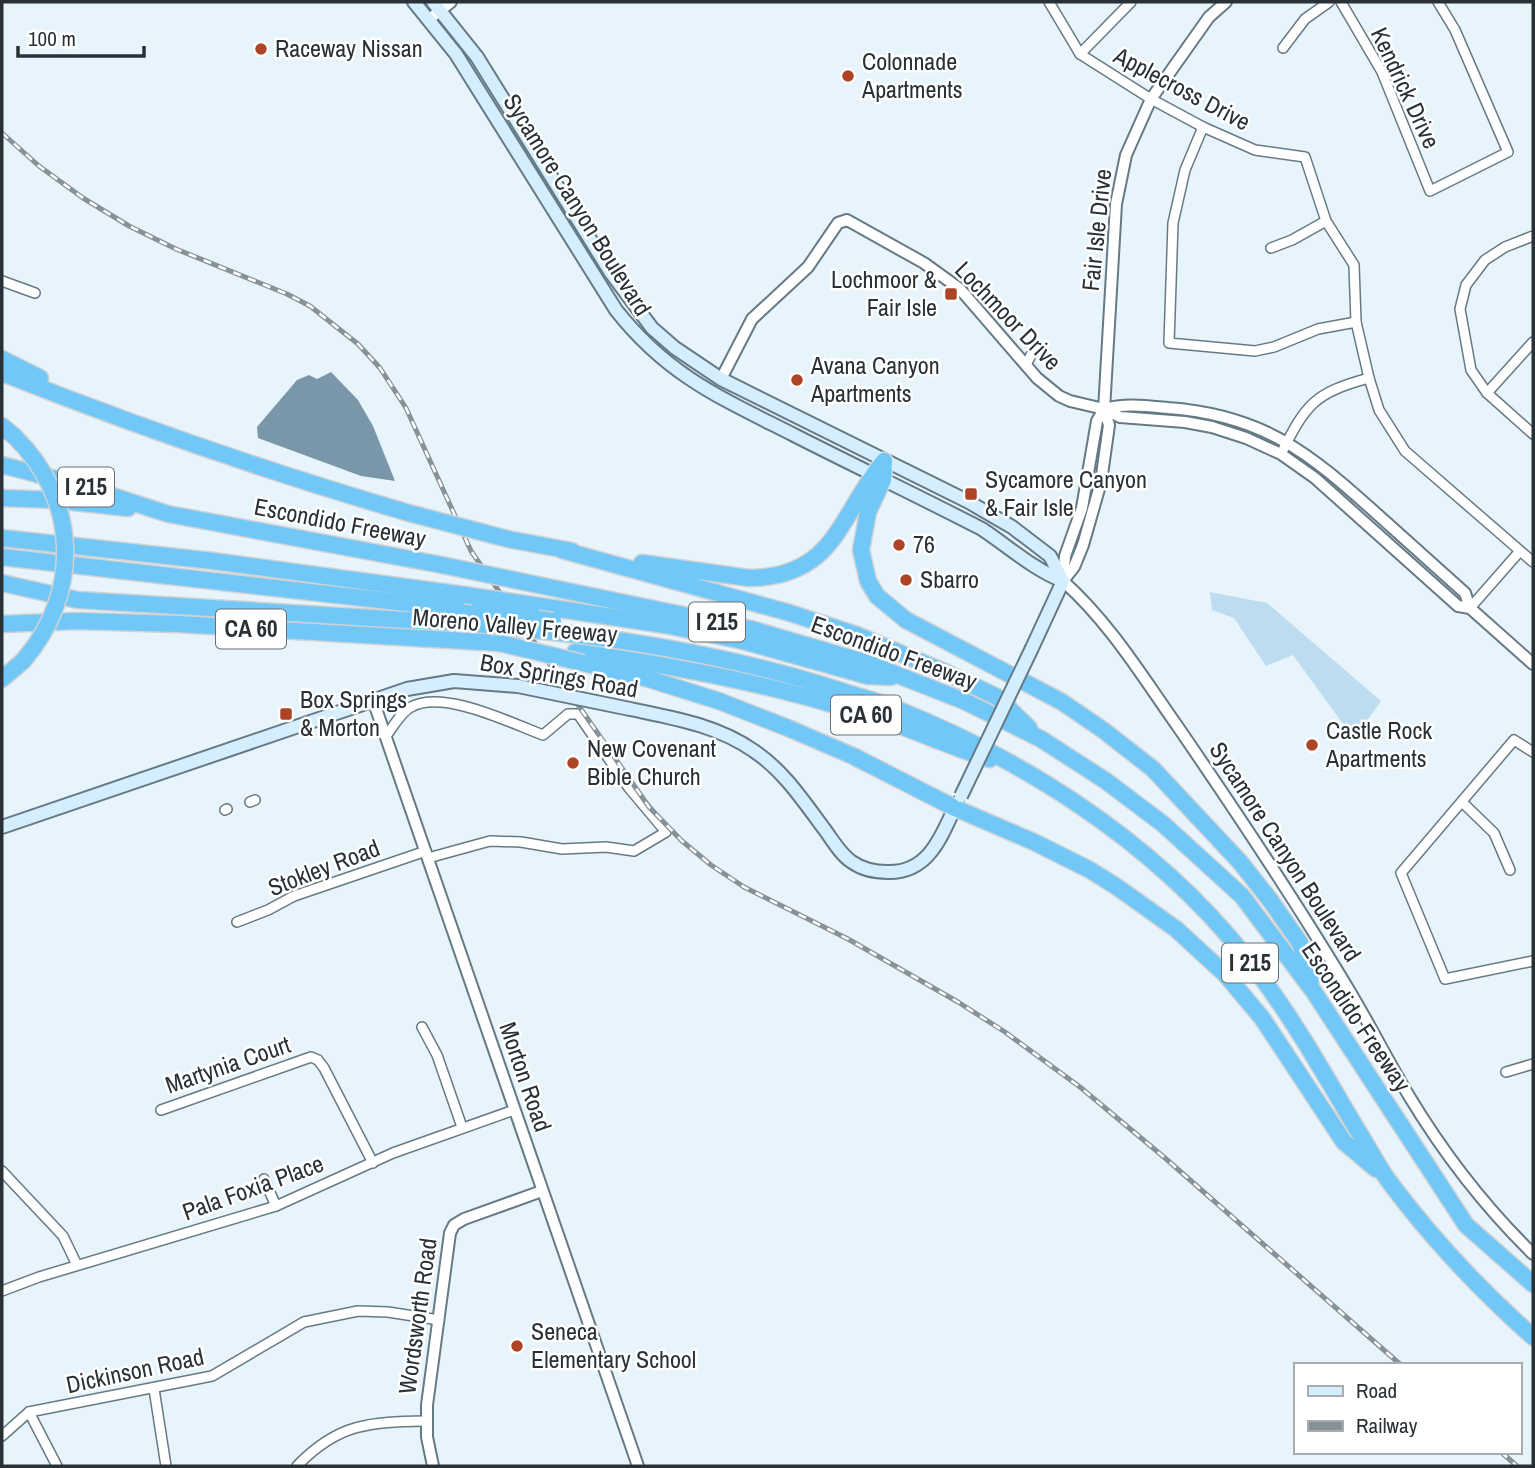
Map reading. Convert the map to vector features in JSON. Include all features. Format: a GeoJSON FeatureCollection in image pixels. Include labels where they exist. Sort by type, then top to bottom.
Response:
{"type":"FeatureCollection","features":[{"type":"Feature","properties":{"kind":"highway"},"geometry":{"type":"LineString","coordinates":[[2,359],[133,424]]}},
{"type":"Feature","properties":{"kind":"highway"},"geometry":{"type":"LineString","coordinates":[[2,373],[133,424],[300,481],[409,513],[562,550],[735,578],[764,578],[782,574],[808,562],[831,543],[877,478]]}},
{"type":"Feature","properties":{"kind":"highway"},"geometry":{"type":"LineString","coordinates":[[2,679],[23,661],[44,633],[56,607],[65,566],[65,542],[60,512],[48,481],[35,460],[8,431]]}},
{"type":"Feature","properties":{"kind":"highway"},"geometry":{"type":"LineString","coordinates":[[884,461],[868,512],[861,550],[868,581],[877,596],[906,620],[1062,702],[1104,730],[1153,769],[1223,843],[1270,900],[1300,943],[1314,992]]}},
{"type":"Feature","properties":{"kind":"highway","name":"Escondido Freeway"},"geometry":{"type":"LineString","coordinates":[[2,465],[79,485],[169,514],[442,565],[751,629],[823,649],[911,679],[964,701],[1041,739],[1106,781],[1163,824],[1242,895],[1314,992],[1466,1225],[1533,1284]]}},
{"type":"Feature","properties":{"kind":"highway"},"geometry":{"type":"LineString","coordinates":[[2,498],[55,500],[169,514]]}},
{"type":"Feature","properties":{"kind":"highway"},"geometry":{"type":"LineString","coordinates":[[2,538],[213,561],[533,604],[743,641],[868,676],[911,679]]}},
{"type":"Feature","properties":{"kind":"highway"},"geometry":{"type":"LineString","coordinates":[[562,550],[790,612],[857,635],[997,697],[1041,739]]}},
{"type":"Feature","properties":{"kind":"highway"},"geometry":{"type":"LineString","coordinates":[[2,557],[477,611],[557,627],[710,648],[769,660],[835,680],[918,711],[1033,771],[1063,794]]}},
{"type":"Feature","properties":{"kind":"highway","name":"Escondido Freeway"},"geometry":{"type":"LineString","coordinates":[[2,583],[78,600],[557,627],[724,658],[798,677],[897,709],[970,741],[1063,794],[1130,842],[1225,933],[1264,981],[1386,1177],[1465,1273],[1533,1337]]}},
{"type":"Feature","properties":{"kind":"highway","name":"Moreno Valley Freeway"},"geometry":{"type":"LineString","coordinates":[[2,624],[128,622],[500,643],[579,658],[655,663],[784,691],[928,736],[965,752],[1009,764]]}},
{"type":"Feature","properties":{"kind":"highway"},"geometry":{"type":"LineString","coordinates":[[579,658],[719,701],[853,756],[958,802],[1090,870],[1143,904],[1215,964],[1244,995],[1344,1142],[1386,1177]]}},
{"type":"Feature","properties":{"kind":"main road","name":"Sycamore Canyon Boulevard"},"geometry":{"type":"LineString","coordinates":[[414,2],[463,65],[603,290],[637,337],[670,367],[713,394],[982,529],[1044,573],[1063,581]]}},
{"type":"Feature","properties":{"kind":"main road","name":"Sycamore Canyon Boulevard"},"geometry":{"type":"LineString","coordinates":[[436,6],[477,57],[627,297],[652,328],[675,348],[721,379],[967,501],[1012,527],[1050,556],[1063,581]]}},
{"type":"Feature","properties":{"kind":"main road","name":"Fair Isle Drive"},"geometry":{"type":"LineString","coordinates":[[958,802],[1063,581]]}},
{"type":"Feature","properties":{"kind":"main road","name":"Box Springs Road"},"geometry":{"type":"LineString","coordinates":[[2,827],[407,689],[440,682],[464,681],[519,686],[699,724],[722,732],[755,752],[782,775],[842,853],[863,868],[892,872],[926,859],[942,838],[958,802]]}},
{"type":"Feature","properties":{"kind":"street"},"geometry":{"type":"LineString","coordinates":[[428,20],[436,6],[451,2]]}},
{"type":"Feature","properties":{"kind":"street","name":"Applecross Drive"},"geometry":{"type":"LineString","coordinates":[[1049,2],[1080,54],[1152,99],[1203,127],[1255,150],[1305,157],[1326,221],[1354,265],[1356,321],[1368,378],[1379,410],[1405,451],[1533,562]]}},
{"type":"Feature","properties":{"kind":"street"},"geometry":{"type":"LineString","coordinates":[[1080,54],[1131,2]]}},
{"type":"Feature","properties":{"kind":"street","name":"Fair Isle Drive"},"geometry":{"type":"LineString","coordinates":[[1063,581],[1074,567],[1083,545],[1101,482],[1109,425],[1104,410],[1116,204],[1126,155],[1152,99],[1209,17],[1226,2]]}},
{"type":"Feature","properties":{"kind":"street"},"geometry":{"type":"LineString","coordinates":[[1283,48],[1305,19],[1329,2]]}},
{"type":"Feature","properties":{"kind":"street","name":"Kendrick Drive"},"geometry":{"type":"LineString","coordinates":[[1341,2],[1382,72],[1430,191],[1508,152],[1455,30],[1438,2]]}},
{"type":"Feature","properties":{"kind":"street"},"geometry":{"type":"LineString","coordinates":[[1203,127],[1185,170],[1173,223],[1169,343],[1255,352],[1318,329],[1356,321]]}},
{"type":"Feature","properties":{"kind":"street","name":"Lochmoor Drive"},"geometry":{"type":"LineString","coordinates":[[721,379],[752,319],[808,267],[838,223],[847,220],[925,263],[960,289],[1028,360],[1047,388],[1059,396],[1120,417],[1212,427],[1246,438],[1281,454],[1315,478],[1458,606],[1470,608]]}},
{"type":"Feature","properties":{"kind":"street"},"geometry":{"type":"LineString","coordinates":[[1271,248],[1326,221]]}},
{"type":"Feature","properties":{"kind":"street"},"geometry":{"type":"LineString","coordinates":[[1533,236],[1505,247],[1485,260],[1466,285],[1460,309],[1472,370],[1488,393],[1533,433]]}},
{"type":"Feature","properties":{"kind":"street"},"geometry":{"type":"LineString","coordinates":[[2,281],[35,293]]}},
{"type":"Feature","properties":{"kind":"street"},"geometry":{"type":"LineString","coordinates":[[1488,393],[1533,342]]}},
{"type":"Feature","properties":{"kind":"street"},"geometry":{"type":"LineString","coordinates":[[1281,454],[1303,413],[1316,400],[1339,387],[1368,378]]}},
{"type":"Feature","properties":{"kind":"street","name":"Lochmoor Drive"},"geometry":{"type":"LineString","coordinates":[[1104,410],[1119,405],[1192,410],[1243,422],[1287,442],[1335,476],[1465,593],[1470,608],[1533,664]]}},
{"type":"Feature","properties":{"kind":"street"},"geometry":{"type":"LineString","coordinates":[[1470,608],[1520,551]]}},
{"type":"Feature","properties":{"kind":"street","name":"Sycamore Canyon Boulevard"},"geometry":{"type":"LineString","coordinates":[[1063,581],[1080,596],[1121,643],[1221,789],[1325,950],[1407,1093],[1441,1145],[1486,1204],[1533,1254]]}},
{"type":"Feature","properties":{"kind":"street","name":"Morton Road"},"geometry":{"type":"LineString","coordinates":[[373,700],[638,1466]]}},
{"type":"Feature","properties":{"kind":"street","name":"Stokley Road"},"geometry":{"type":"LineString","coordinates":[[237,922],[294,896],[427,854],[490,841],[520,842],[562,849],[606,847],[634,851],[666,832],[629,788],[578,714],[568,714],[543,735],[456,703],[435,702],[411,707],[386,736]]}},
{"type":"Feature","properties":{"kind":"street"},"geometry":{"type":"LineString","coordinates":[[1533,752],[1514,740],[1401,873],[1445,979],[1533,961]]}},
{"type":"Feature","properties":{"kind":"street"},"geometry":{"type":"LineString","coordinates":[[1462,802],[1494,833],[1510,870]]}},
{"type":"Feature","properties":{"kind":"street"},"geometry":{"type":"LineString","coordinates":[[422,1027],[436,1055],[462,1127]]}},
{"type":"Feature","properties":{"kind":"street","name":"Martynia Court"},"geometry":{"type":"LineString","coordinates":[[161,1110],[311,1057],[318,1060],[330,1077],[373,1163]]}},
{"type":"Feature","properties":{"kind":"street"},"geometry":{"type":"LineString","coordinates":[[1506,1072],[1533,1064]]}},
{"type":"Feature","properties":{"kind":"street","name":"Pala Foxia Place"},"geometry":{"type":"LineString","coordinates":[[2,1291],[77,1265],[276,1206],[424,1140],[514,1110]]}},
{"type":"Feature","properties":{"kind":"street"},"geometry":{"type":"LineString","coordinates":[[2,1171],[63,1236],[77,1265]]}},
{"type":"Feature","properties":{"kind":"street"},"geometry":{"type":"LineString","coordinates":[[264,1179],[276,1206]]}},
{"type":"Feature","properties":{"kind":"street","name":"Wordsworth Road"},"geometry":{"type":"LineString","coordinates":[[433,1466],[426,1421],[448,1241],[454,1225],[542,1191]]}},
{"type":"Feature","properties":{"kind":"street","name":"Dickinson Road"},"geometry":{"type":"LineString","coordinates":[[29,1412],[212,1376],[304,1322],[358,1311],[388,1312],[439,1320]]}},
{"type":"Feature","properties":{"kind":"street"},"geometry":{"type":"LineString","coordinates":[[154,1389],[166,1466]]}},
{"type":"Feature","properties":{"kind":"street"},"geometry":{"type":"LineString","coordinates":[[2,1436],[29,1412],[57,1466]]}},
{"type":"Feature","properties":{"kind":"street"},"geometry":{"type":"LineString","coordinates":[[297,1466],[323,1443],[342,1431],[364,1424],[426,1421]]}},
{"type":"Feature","properties":{"kind":"shaded area"},"geometry":{"type":"Polygon","coordinates":[[[331,372],[358,400],[373,426],[395,481],[361,476],[258,438],[257,427],[297,380],[309,375],[317,379],[331,372]]]}},
{"type":"Feature","properties":{"kind":"shaded area"},"geometry":{"type":"Polygon","coordinates":[[[1210,592],[1267,603],[1381,701],[1354,739],[1293,655],[1266,666],[1234,618],[1212,610],[1210,592]]]}},
{"type":"Feature","properties":{"kind":"railway"},"geometry":{"type":"LineString","coordinates":[[2,133],[39,166],[83,198],[129,226],[176,249],[287,294],[310,306],[358,344],[380,368],[406,408],[471,551],[649,807],[682,841],[744,887],[848,939],[1005,1032],[1080,1087],[1165,1158],[1399,1363]]}},
{"type":"Feature","properties":{"kind":"railway"},"geometry":{"type":"LineString","coordinates":[[1503,1454],[1517,1466]]}},
{"type":"Feature","properties":{"kind":"place","name":"Raceway Nissan"},"geometry":{"type":"Point","coordinates":[261,49]}},
{"type":"Feature","properties":{"kind":"place","name":"Colonnade Apartments"},"geometry":{"type":"Point","coordinates":[848,76]}},
{"type":"Feature","properties":{"kind":"place","name":"Lochmoor & Fair Isle"},"geometry":{"type":"Point","coordinates":[951,294]}},
{"type":"Feature","properties":{"kind":"place","name":"Avana Canyon Apartments"},"geometry":{"type":"Point","coordinates":[797,380]}},
{"type":"Feature","properties":{"kind":"place","name":"Sycamore Canyon & Fair Isle"},"geometry":{"type":"Point","coordinates":[971,494]}},
{"type":"Feature","properties":{"kind":"place","name":"76"},"geometry":{"type":"Point","coordinates":[899,545]}},
{"type":"Feature","properties":{"kind":"place","name":"Sbarro"},"geometry":{"type":"Point","coordinates":[906,580]}},
{"type":"Feature","properties":{"kind":"place","name":"Box Springs & Morton"},"geometry":{"type":"Point","coordinates":[286,714]}},
{"type":"Feature","properties":{"kind":"place","name":"Castle Rock Apartments"},"geometry":{"type":"Point","coordinates":[1312,745]}},
{"type":"Feature","properties":{"kind":"place","name":"New Covenant Bible Church"},"geometry":{"type":"Point","coordinates":[573,763]}},
{"type":"Feature","properties":{"kind":"place","name":"Seneca Elementary School"},"geometry":{"type":"Point","coordinates":[517,1346]}}]}
